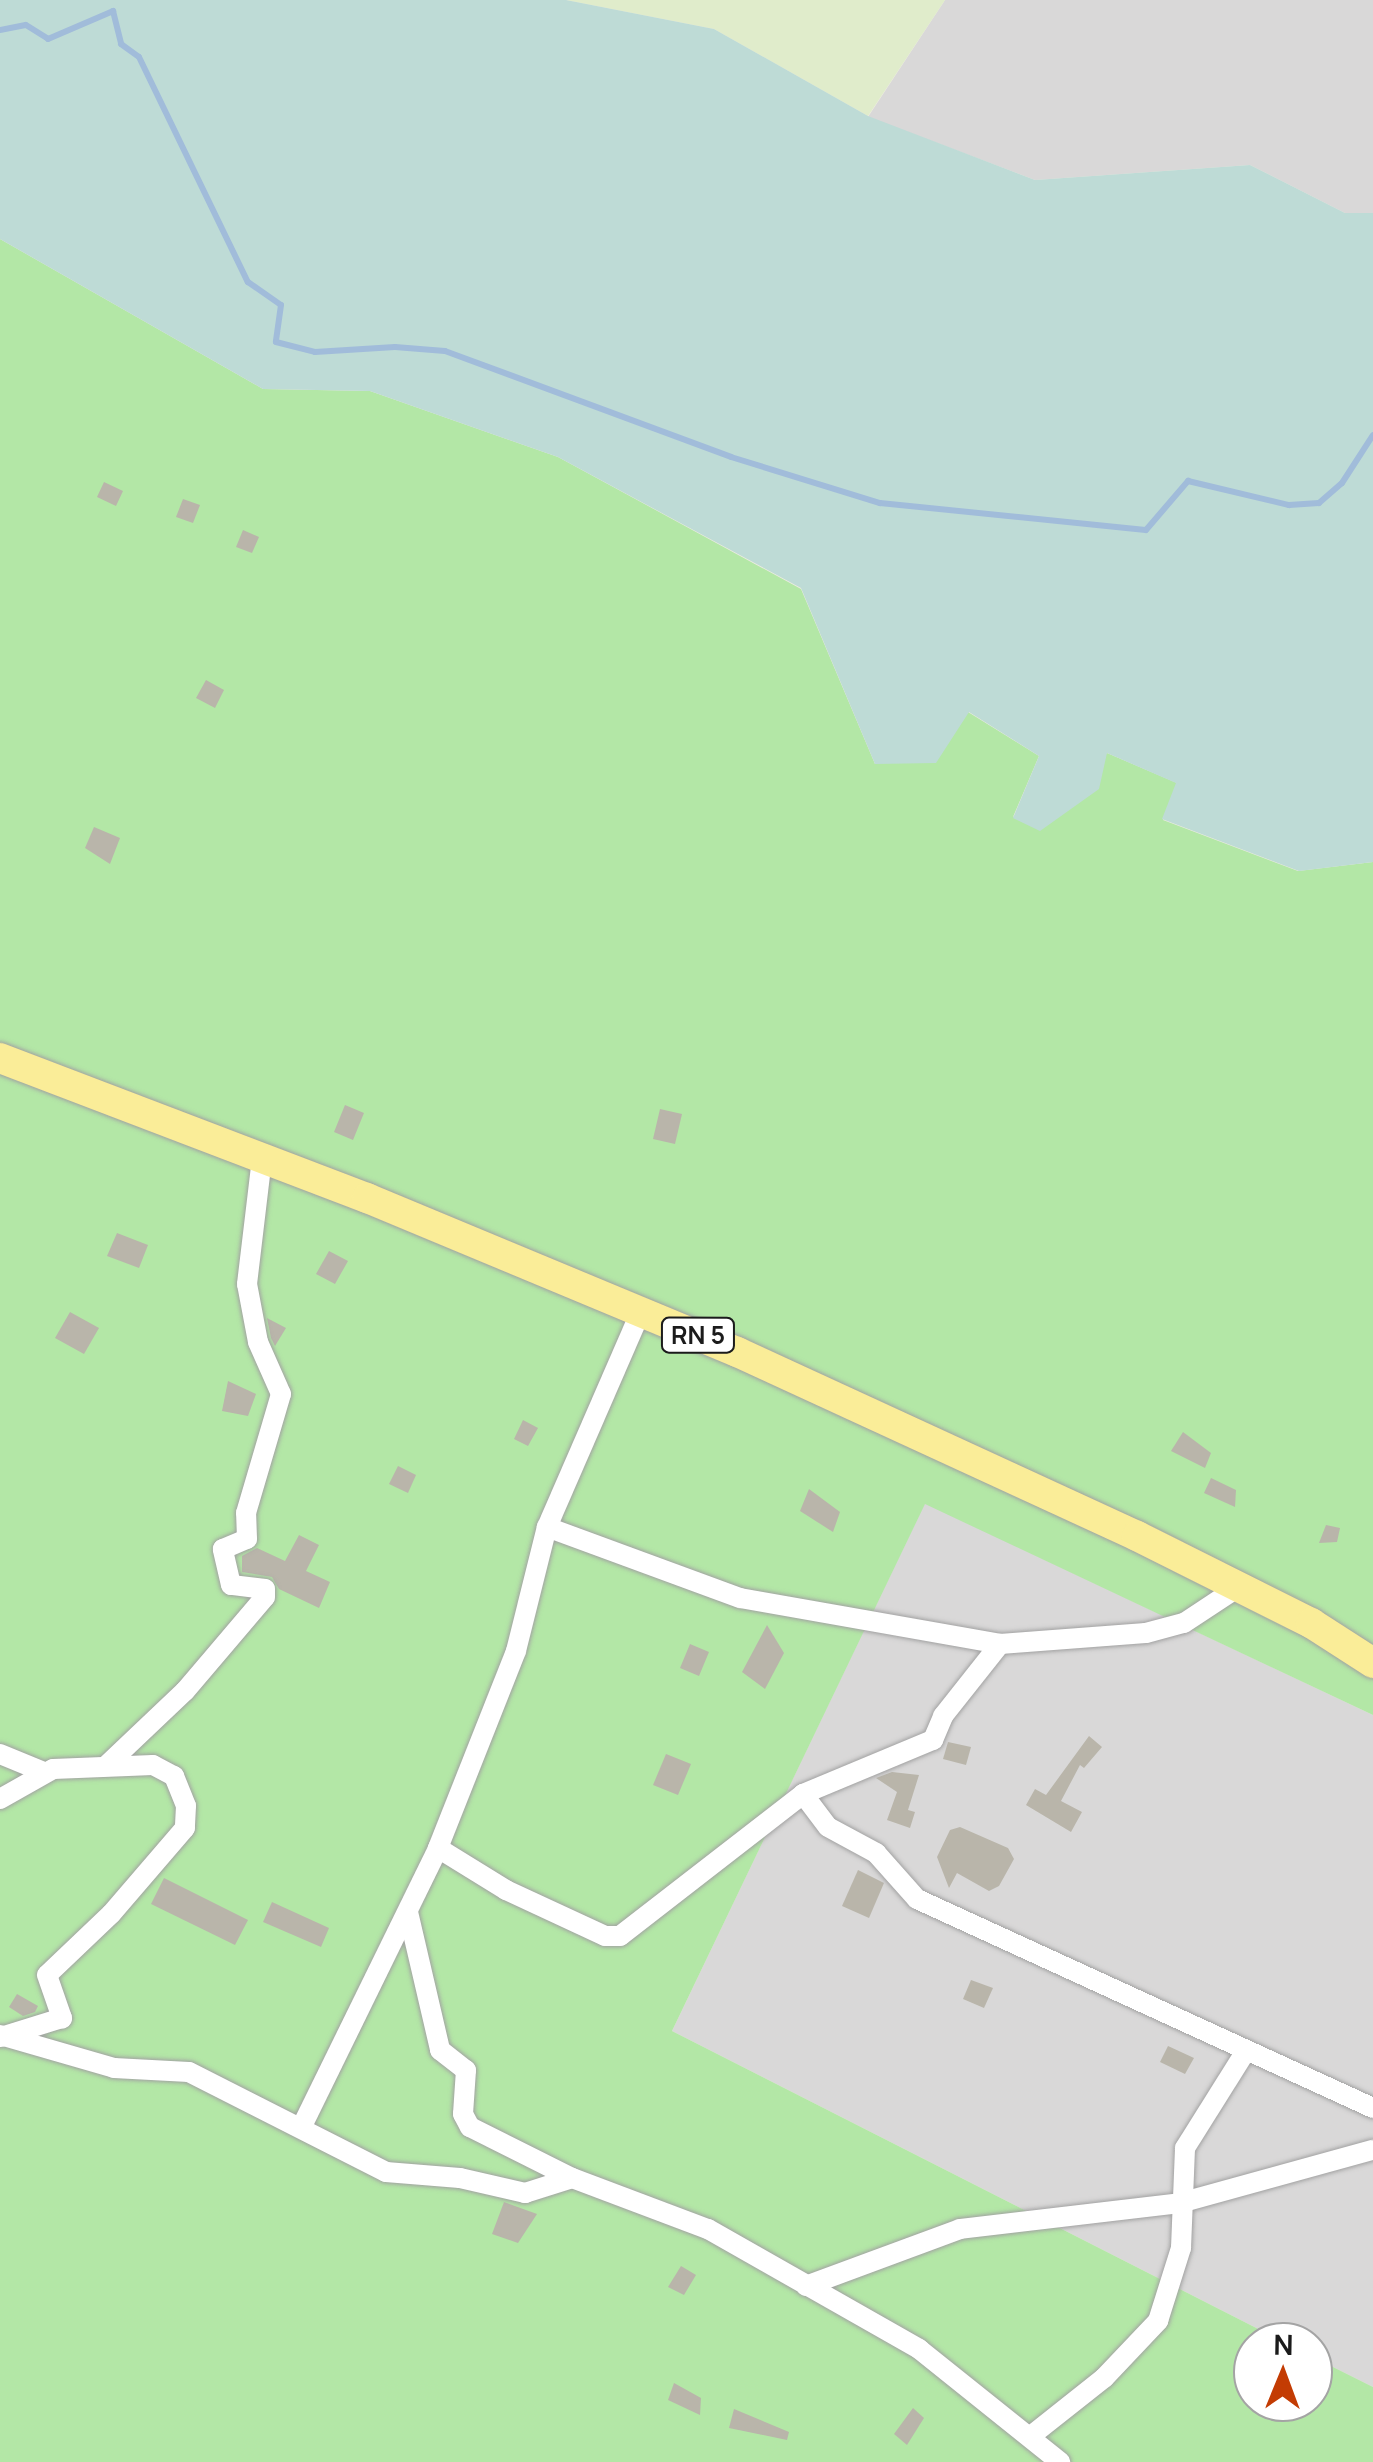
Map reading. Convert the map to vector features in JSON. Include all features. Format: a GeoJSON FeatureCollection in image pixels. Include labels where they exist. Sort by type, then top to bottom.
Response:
{"type":"FeatureCollection","features":[{"type":"Feature","properties":{"kind":"main road","name":"RN 5"},"geometry":{"type":"LineString","coordinates":[[0,1058],[641,1311],[1240,1586],[1373,1663]]}},
{"type":"Feature","properties":{"kind":"street"},"geometry":{"type":"LineString","coordinates":[[108,1764],[185,1691],[265,1596],[265,1589],[231,1585],[222,1548],[247,1538],[246,1513],[281,1394],[258,1342],[247,1284],[262,1159]]}},
{"type":"Feature","properties":{"kind":"street"},"geometry":{"type":"LineString","coordinates":[[302,2126],[438,1848],[516,1652],[547,1526],[641,1311]]}},
{"type":"Feature","properties":{"kind":"street"},"geometry":{"type":"LineString","coordinates":[[547,1526],[740,1598],[1000,1644],[1146,1633],[1184,1623],[1240,1586]]}},
{"type":"Feature","properties":{"kind":"street"},"geometry":{"type":"LineString","coordinates":[[438,1848],[506,1890],[612,1938],[802,1794],[933,1740],[943,1716],[1000,1644]]}},
{"type":"Feature","properties":{"kind":"street"},"geometry":{"type":"LineString","coordinates":[[0,1754],[44,1772]]}},
{"type":"Feature","properties":{"kind":"street"},"geometry":{"type":"LineString","coordinates":[[0,1798],[44,1772],[108,1764],[153,1765],[174,1776],[184,1790],[184,1828],[111,1914],[47,1975],[62,2018],[1,2036]]}},
{"type":"Feature","properties":{"kind":"street"},"geometry":{"type":"LineString","coordinates":[[802,1794],[828,1827],[876,1852],[918,1899],[1244,2054],[1373,2108]]}},
{"type":"Feature","properties":{"kind":"street"},"geometry":{"type":"LineString","coordinates":[[408,1912],[440,2050],[466,2070],[464,2122],[489,2141],[572,2178],[708,2229],[918,2349],[1032,2435],[1060,2462]]}},
{"type":"Feature","properties":{"kind":"street"},"geometry":{"type":"LineString","coordinates":[[1,2036],[114,2068],[189,2072],[400,2175],[460,2178],[525,2192],[572,2178]]}},
{"type":"Feature","properties":{"kind":"street"},"geometry":{"type":"LineString","coordinates":[[1032,2435],[1150,2334],[1173,2282],[1185,2148],[1244,2054]]}},
{"type":"Feature","properties":{"kind":"street"},"geometry":{"type":"LineString","coordinates":[[806,2286],[972,2226],[1180,2203],[1373,2150]]}},
{"type":"Feature","properties":{"kind":"shaded area"},"geometry":{"type":"Polygon","coordinates":[[[0,0],[566,0],[714,29],[868,116],[1035,180],[1250,165],[1345,213],[1373,213],[1373,862],[1299,871],[1162,819],[1176,783],[1107,753],[1099,789],[1040,831],[1013,818],[1039,756],[969,712],[936,763],[875,764],[801,588],[558,457],[370,391],[263,389],[0,239],[0,0]]]}},
{"type":"Feature","properties":{"kind":"shaded area"},"geometry":{"type":"Polygon","coordinates":[[[945,0],[1373,0],[1373,213],[1345,213],[1250,165],[1035,180],[868,117],[945,0]]]}},
{"type":"Feature","properties":{"kind":"shaded area"},"geometry":{"type":"Polygon","coordinates":[[[925,1503],[1373,1715],[1373,2387],[1333,2367],[1333,2322],[1245,2322],[672,2031],[925,1503]]]}},
{"type":"Feature","properties":{"kind":"green space"},"geometry":{"type":"Polygon","coordinates":[[[566,0],[945,0],[868,116],[714,29],[566,0]]]}},
{"type":"Feature","properties":{"kind":"green space"},"geometry":{"type":"Polygon","coordinates":[[[0,239],[263,389],[370,391],[558,457],[801,589],[875,764],[968,712],[1039,756],[1013,817],[1107,753],[1177,783],[1163,820],[1298,871],[1373,862],[1373,1715],[925,1504],[672,2031],[1245,2322],[1233,2322],[1233,2422],[1333,2422],[1333,2367],[1373,2387],[1373,2462],[0,2462],[0,239]]]}},
{"type":"Feature","properties":{"kind":"building"},"geometry":{"type":"Polygon","coordinates":[[[104,482],[123,491],[116,506],[97,497],[104,482]]]}},
{"type":"Feature","properties":{"kind":"building"},"geometry":{"type":"Polygon","coordinates":[[[183,499],[200,505],[193,523],[176,517],[183,499]]]}},
{"type":"Feature","properties":{"kind":"building"},"geometry":{"type":"Polygon","coordinates":[[[243,530],[259,537],[252,553],[236,547],[243,530]]]}},
{"type":"Feature","properties":{"kind":"building"},"geometry":{"type":"Polygon","coordinates":[[[206,680],[224,690],[215,708],[196,698],[206,680]]]}},
{"type":"Feature","properties":{"kind":"building"},"geometry":{"type":"Polygon","coordinates":[[[94,827],[120,838],[110,864],[85,848],[94,827]]]}},
{"type":"Feature","properties":{"kind":"building"},"geometry":{"type":"Polygon","coordinates":[[[345,1105],[364,1113],[353,1140],[334,1132],[345,1105]]]}},
{"type":"Feature","properties":{"kind":"building"},"geometry":{"type":"Polygon","coordinates":[[[660,1109],[682,1114],[675,1144],[653,1139],[660,1109]]]}},
{"type":"Feature","properties":{"kind":"building"},"geometry":{"type":"Polygon","coordinates":[[[117,1233],[148,1245],[139,1268],[107,1256],[117,1233]]]}},
{"type":"Feature","properties":{"kind":"building"},"geometry":{"type":"Polygon","coordinates":[[[329,1251],[348,1261],[335,1284],[316,1274],[329,1251]]]}},
{"type":"Feature","properties":{"kind":"building"},"geometry":{"type":"Polygon","coordinates":[[[70,1312],[99,1328],[84,1354],[55,1338],[70,1312]]]}},
{"type":"Feature","properties":{"kind":"building"},"geometry":{"type":"Polygon","coordinates":[[[267,1318],[286,1328],[275,1346],[271,1338],[267,1318]]]}},
{"type":"Feature","properties":{"kind":"building"},"geometry":{"type":"Polygon","coordinates":[[[228,1381],[256,1394],[248,1416],[222,1411],[228,1381]]]}},
{"type":"Feature","properties":{"kind":"building"},"geometry":{"type":"Polygon","coordinates":[[[523,1420],[538,1428],[528,1446],[514,1439],[523,1420]]]}},
{"type":"Feature","properties":{"kind":"building"},"geometry":{"type":"Polygon","coordinates":[[[1183,1432],[1211,1453],[1205,1468],[1171,1451],[1183,1432]]]}},
{"type":"Feature","properties":{"kind":"building"},"geometry":{"type":"Polygon","coordinates":[[[398,1466],[416,1475],[408,1493],[389,1484],[398,1466]]]}},
{"type":"Feature","properties":{"kind":"building"},"geometry":{"type":"Polygon","coordinates":[[[1211,1478],[1236,1490],[1235,1507],[1204,1493],[1211,1478]]]}},
{"type":"Feature","properties":{"kind":"building"},"geometry":{"type":"Polygon","coordinates":[[[809,1489],[840,1512],[833,1532],[800,1511],[809,1489]]]}},
{"type":"Feature","properties":{"kind":"building"},"geometry":{"type":"Polygon","coordinates":[[[1326,1525],[1340,1528],[1337,1542],[1319,1543],[1326,1525]]]}},
{"type":"Feature","properties":{"kind":"building"},"geometry":{"type":"Polygon","coordinates":[[[299,1535],[319,1545],[306,1571],[330,1582],[319,1608],[279,1589],[272,1577],[242,1572],[242,1556],[257,1548],[285,1561],[299,1535]]]}},
{"type":"Feature","properties":{"kind":"building"},"geometry":{"type":"Polygon","coordinates":[[[767,1625],[784,1653],[765,1689],[742,1672],[767,1625]]]}},
{"type":"Feature","properties":{"kind":"building"},"geometry":{"type":"Polygon","coordinates":[[[690,1644],[709,1652],[699,1676],[680,1668],[690,1644]]]}},
{"type":"Feature","properties":{"kind":"building"},"geometry":{"type":"Polygon","coordinates":[[[1089,1736],[1102,1747],[1084,1768],[1080,1765],[1061,1801],[1082,1812],[1071,1832],[1026,1805],[1035,1789],[1046,1795],[1089,1736]]]}},
{"type":"Feature","properties":{"kind":"building"},"geometry":{"type":"Polygon","coordinates":[[[948,1742],[971,1747],[966,1765],[943,1759],[948,1742]]]}},
{"type":"Feature","properties":{"kind":"building"},"geometry":{"type":"Polygon","coordinates":[[[666,1754],[691,1764],[678,1795],[653,1785],[666,1754]]]}},
{"type":"Feature","properties":{"kind":"building"},"geometry":{"type":"Polygon","coordinates":[[[892,1772],[919,1775],[908,1810],[915,1812],[910,1828],[887,1820],[897,1792],[876,1778],[892,1772]]]}},
{"type":"Feature","properties":{"kind":"building"},"geometry":{"type":"Polygon","coordinates":[[[960,1827],[1008,1848],[1014,1859],[999,1886],[989,1891],[957,1873],[949,1888],[937,1857],[950,1830],[960,1827]]]}},
{"type":"Feature","properties":{"kind":"building"},"geometry":{"type":"Polygon","coordinates":[[[858,1870],[884,1883],[869,1918],[842,1906],[858,1870]]]}},
{"type":"Feature","properties":{"kind":"building"},"geometry":{"type":"Polygon","coordinates":[[[164,1878],[248,1920],[235,1945],[151,1904],[164,1878]]]}},
{"type":"Feature","properties":{"kind":"building"},"geometry":{"type":"Polygon","coordinates":[[[272,1902],[329,1928],[321,1947],[263,1922],[272,1902]]]}},
{"type":"Feature","properties":{"kind":"building"},"geometry":{"type":"Polygon","coordinates":[[[971,1980],[993,1988],[984,2008],[963,1999],[971,1980]]]}},
{"type":"Feature","properties":{"kind":"building"},"geometry":{"type":"Polygon","coordinates":[[[17,1994],[38,2006],[35,2012],[23,2016],[9,2007],[17,1994]]]}},
{"type":"Feature","properties":{"kind":"building"},"geometry":{"type":"Polygon","coordinates":[[[1168,2046],[1194,2058],[1185,2074],[1160,2062],[1168,2046]]]}},
{"type":"Feature","properties":{"kind":"building"},"geometry":{"type":"Polygon","coordinates":[[[504,2202],[537,2214],[518,2243],[492,2234],[504,2202]]]}},
{"type":"Feature","properties":{"kind":"building"},"geometry":{"type":"Polygon","coordinates":[[[681,2266],[696,2275],[684,2295],[668,2287],[681,2266]]]}},
{"type":"Feature","properties":{"kind":"building"},"geometry":{"type":"Polygon","coordinates":[[[674,2383],[701,2398],[700,2415],[668,2400],[674,2383]]]}},
{"type":"Feature","properties":{"kind":"building"},"geometry":{"type":"Polygon","coordinates":[[[913,2408],[924,2418],[907,2445],[894,2434],[913,2408]]]}},
{"type":"Feature","properties":{"kind":"building"},"geometry":{"type":"Polygon","coordinates":[[[734,2409],[789,2432],[787,2440],[729,2428],[734,2409]]]}},
{"type":"Feature","properties":{"kind":"waterway"},"geometry":{"type":"LineString","coordinates":[[0,30],[26,25],[48,39],[113,11],[121,44],[139,57],[248,282],[281,305],[276,342],[315,352],[395,347],[445,351],[731,457],[880,503],[1146,530],[1188,481],[1289,505],[1319,503],[1342,483],[1373,435]]}}]}
